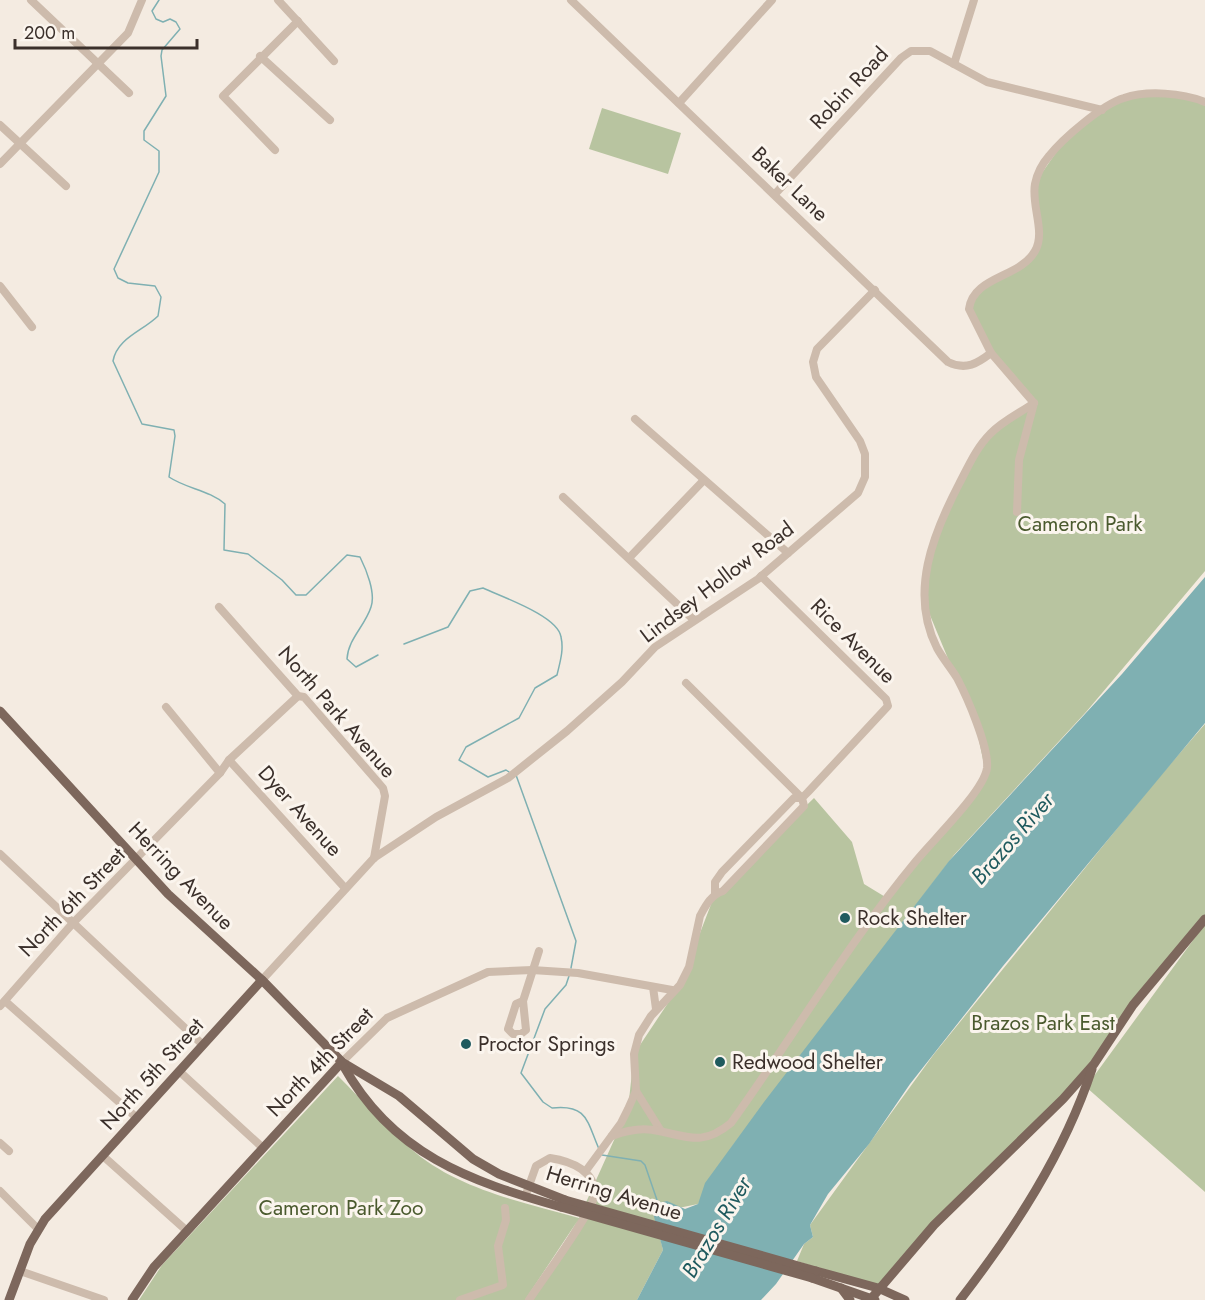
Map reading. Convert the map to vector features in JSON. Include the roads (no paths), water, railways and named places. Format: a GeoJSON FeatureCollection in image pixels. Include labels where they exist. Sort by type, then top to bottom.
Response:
{"type":"FeatureCollection","features":[{"type":"Feature","properties":{"kind":"main road","name":"Herring Avenue"},"geometry":{"type":"LineString","coordinates":[[0,711],[168,894],[262,980],[342,1062],[399,1096],[473,1159],[563,1204]]}},
{"type":"Feature","properties":{"kind":"main road"},"geometry":{"type":"LineString","coordinates":[[873,1299],[878,1288],[934,1225],[1035,1129],[1094,1064],[1133,1005],[1205,918]]}},
{"type":"Feature","properties":{"kind":"main road","name":"North 5th Street"},"geometry":{"type":"LineString","coordinates":[[9,1300],[38,1229],[262,980]]}},
{"type":"Feature","properties":{"kind":"main road","name":"Herring Avenue"},"geometry":{"type":"LineString","coordinates":[[342,1062],[354,1084],[376,1110],[422,1151],[476,1181],[525,1197],[563,1204],[814,1274],[878,1288],[905,1300]]}},
{"type":"Feature","properties":{"kind":"main road","name":"North 4th Street"},"geometry":{"type":"LineString","coordinates":[[132,1300],[154,1267],[342,1062]]}},
{"type":"Feature","properties":{"kind":"main road"},"geometry":{"type":"LineString","coordinates":[[960,1300],[1012,1228],[1046,1173],[1086,1087],[1094,1064]]}},
{"type":"Feature","properties":{"kind":"main road","name":"Herring Avenue"},"geometry":{"type":"LineString","coordinates":[[814,1274],[873,1299]]}},
{"type":"Feature","properties":{"kind":"main road"},"geometry":{"type":"LineString","coordinates":[[839,1286],[850,1300]]}},
{"type":"Feature","properties":{"kind":"street"},"geometry":{"type":"LineString","coordinates":[[31,0],[129,93]]}},
{"type":"Feature","properties":{"kind":"street"},"geometry":{"type":"LineString","coordinates":[[0,164],[99,66],[128,33],[142,0]]}},
{"type":"Feature","properties":{"kind":"street"},"geometry":{"type":"LineString","coordinates":[[278,0],[334,61]]}},
{"type":"Feature","properties":{"kind":"street","name":"Baker Lane"},"geometry":{"type":"LineString","coordinates":[[571,0],[952,364],[972,366],[992,352]]}},
{"type":"Feature","properties":{"kind":"street"},"geometry":{"type":"LineString","coordinates":[[679,103],[772,0]]}},
{"type":"Feature","properties":{"kind":"street"},"geometry":{"type":"LineString","coordinates":[[954,64],[974,0]]}},
{"type":"Feature","properties":{"kind":"street"},"geometry":{"type":"LineString","coordinates":[[275,150],[223,96],[260,56],[298,21]]}},
{"type":"Feature","properties":{"kind":"street","name":"Robin Road"},"geometry":{"type":"LineString","coordinates":[[775,194],[901,57],[911,51],[924,50],[987,82],[1102,110]]}},
{"type":"Feature","properties":{"kind":"street"},"geometry":{"type":"LineString","coordinates":[[260,56],[330,120]]}},
{"type":"Feature","properties":{"kind":"street"},"geometry":{"type":"LineString","coordinates":[[1035,404],[992,352],[970,314],[971,300],[980,288],[1023,265],[1035,252],[1039,239],[1034,190],[1041,167],[1057,147],[1115,101],[1136,95],[1181,96],[1205,102]]}},
{"type":"Feature","properties":{"kind":"street"},"geometry":{"type":"LineString","coordinates":[[0,125],[66,186]]}},
{"type":"Feature","properties":{"kind":"street"},"geometry":{"type":"LineString","coordinates":[[0,286],[33,327]]}},
{"type":"Feature","properties":{"kind":"street","name":"Lindsey Hollow Road"},"geometry":{"type":"LineString","coordinates":[[345,888],[374,858],[436,818],[508,778],[614,689],[655,647],[761,576],[825,524],[858,493],[866,469],[863,447],[819,382],[813,362],[817,349],[875,290]]}},
{"type":"Feature","properties":{"kind":"street"},"geometry":{"type":"LineString","coordinates":[[1017,512],[1019,460],[1035,404]]}},
{"type":"Feature","properties":{"kind":"street"},"geometry":{"type":"LineString","coordinates":[[612,1136],[642,1129],[661,1131],[685,1138],[702,1138],[723,1130],[731,1124],[863,932],[914,863],[981,784],[987,767],[986,753],[962,689],[937,648],[930,630],[924,594],[927,561],[940,522],[980,446],[996,428],[1035,404]]}},
{"type":"Feature","properties":{"kind":"street"},"geometry":{"type":"LineString","coordinates":[[635,418],[703,481],[788,553]]}},
{"type":"Feature","properties":{"kind":"street"},"geometry":{"type":"LineString","coordinates":[[629,558],[703,481]]}},
{"type":"Feature","properties":{"kind":"street"},"geometry":{"type":"LineString","coordinates":[[563,497],[694,620]]}},
{"type":"Feature","properties":{"kind":"street","name":"Rice Avenue"},"geometry":{"type":"LineString","coordinates":[[761,576],[886,699],[886,710],[802,798]]}},
{"type":"Feature","properties":{"kind":"street","name":"North Park Avenue"},"geometry":{"type":"LineString","coordinates":[[219,607],[298,696],[304,697],[384,791],[374,858]]}},
{"type":"Feature","properties":{"kind":"street"},"geometry":{"type":"LineString","coordinates":[[585,1172],[621,1123],[636,1091],[634,1054],[639,1035],[656,1009],[672,990],[680,985],[689,967],[700,916],[715,894],[723,891],[804,806],[802,798],[686,683]]}},
{"type":"Feature","properties":{"kind":"street","name":"North 6th Street"},"geometry":{"type":"LineString","coordinates":[[3,1003],[73,922],[220,773],[229,760],[298,696]]}},
{"type":"Feature","properties":{"kind":"street"},"geometry":{"type":"LineString","coordinates":[[166,707],[220,773]]}},
{"type":"Feature","properties":{"kind":"street","name":"Dyer Avenue"},"geometry":{"type":"LineString","coordinates":[[229,760],[345,888]]}},
{"type":"Feature","properties":{"kind":"street"},"geometry":{"type":"LineString","coordinates":[[715,894],[714,882],[722,872],[794,798],[802,798]]}},
{"type":"Feature","properties":{"kind":"street"},"geometry":{"type":"LineString","coordinates":[[0,854],[203,1045]]}},
{"type":"Feature","properties":{"kind":"street","name":"North 5th Street"},"geometry":{"type":"LineString","coordinates":[[262,980],[345,888]]}},
{"type":"Feature","properties":{"kind":"street"},"geometry":{"type":"LineString","coordinates":[[523,1001],[539,951]]}},
{"type":"Feature","properties":{"kind":"street","name":"North 4th Street"},"geometry":{"type":"LineString","coordinates":[[342,1062],[370,1032],[387,1018],[488,972],[532,970],[558,972],[672,990]]}},
{"type":"Feature","properties":{"kind":"street"},"geometry":{"type":"LineString","coordinates":[[653,987],[656,1009]]}},
{"type":"Feature","properties":{"kind":"street"},"geometry":{"type":"LineString","coordinates":[[3,1003],[137,1118]]}},
{"type":"Feature","properties":{"kind":"street"},"geometry":{"type":"LineString","coordinates":[[179,1071],[263,1148]]}},
{"type":"Feature","properties":{"kind":"street"},"geometry":{"type":"LineString","coordinates":[[636,1091],[661,1131]]}},
{"type":"Feature","properties":{"kind":"street"},"geometry":{"type":"LineString","coordinates":[[0,1143],[9,1151]]}},
{"type":"Feature","properties":{"kind":"street"},"geometry":{"type":"LineString","coordinates":[[103,1156],[187,1231]]}},
{"type":"Feature","properties":{"kind":"street"},"geometry":{"type":"LineString","coordinates":[[525,1197],[536,1166],[550,1158],[567,1162],[585,1172],[593,1187],[594,1197],[529,1300]]}},
{"type":"Feature","properties":{"kind":"street"},"geometry":{"type":"LineString","coordinates":[[0,1191],[38,1229]]}},
{"type":"Feature","properties":{"kind":"street"},"geometry":{"type":"LineString","coordinates":[[460,1300],[503,1285],[498,1246],[506,1220],[505,1208]]}},
{"type":"Feature","properties":{"kind":"street"},"geometry":{"type":"LineString","coordinates":[[20,1271],[104,1300]]}},
{"type":"Feature","properties":{"kind":"water","name":"Brazos River"},"geometry":{"type":"Polygon","coordinates":[[[1205,577],[1205,723],[1003,966],[910,1084],[869,1144],[828,1194],[810,1225],[813,1237],[804,1244],[776,1284],[761,1300],[637,1300],[663,1250],[653,1213],[658,1203],[667,1201],[685,1209],[698,1204],[705,1183],[764,1102],[949,861],[1122,674],[1205,577]]]}},
{"type":"Feature","properties":{"kind":"waterway"},"geometry":{"type":"LineString","coordinates":[[159,0],[152,11],[156,19],[163,22],[170,19],[176,22],[180,29],[162,50],[166,96],[144,131],[144,140],[159,151],[159,172],[114,269],[118,278],[128,283],[155,286],[161,297],[158,316],[125,341],[115,353],[113,361],[142,424],[174,430],[169,477],[219,499],[225,504],[224,550],[248,554],[282,580],[296,595],[306,595],[347,555],[360,557],[370,581],[372,601],[368,614],[350,645],[347,659],[356,667],[378,655]]}},
{"type":"Feature","properties":{"kind":"waterway"},"geometry":{"type":"LineString","coordinates":[[404,644],[448,627],[470,591],[483,588],[540,615],[558,629],[562,647],[557,675],[535,688],[519,718],[466,747],[459,760],[488,777],[506,770],[509,772]]}},
{"type":"Feature","properties":{"kind":"waterway"},"geometry":{"type":"LineString","coordinates":[[516,775],[576,941],[571,968]]}},
{"type":"Feature","properties":{"kind":"waterway"},"geometry":{"type":"LineString","coordinates":[[569,976],[566,985],[545,1009],[521,1073],[543,1102],[552,1108],[573,1109],[580,1112],[588,1123],[599,1149]]}},
{"type":"Feature","properties":{"kind":"waterway"},"geometry":{"type":"LineString","coordinates":[[602,1155],[641,1161],[645,1165],[658,1203]]}},
{"type":"Feature","properties":{"kind":"place","name":"Rock Shelter"},"geometry":{"type":"Point","coordinates":[845,918]}},
{"type":"Feature","properties":{"kind":"place","name":"Proctor Springs"},"geometry":{"type":"Point","coordinates":[466,1044]}},
{"type":"Feature","properties":{"kind":"place","name":"Redwood Shelter"},"geometry":{"type":"Point","coordinates":[720,1062]}},
{"type":"Feature","properties":{"kind":"park label","name":"Cameron Park"},"geometry":{"type":"Point","coordinates":[1080,524]}},
{"type":"Feature","properties":{"kind":"park label","name":"Brazos Park East"},"geometry":{"type":"Point","coordinates":[1043,1023]}},
{"type":"Feature","properties":{"kind":"park label","name":"Cameron Park Zoo"},"geometry":{"type":"Point","coordinates":[341,1208]}}]}
